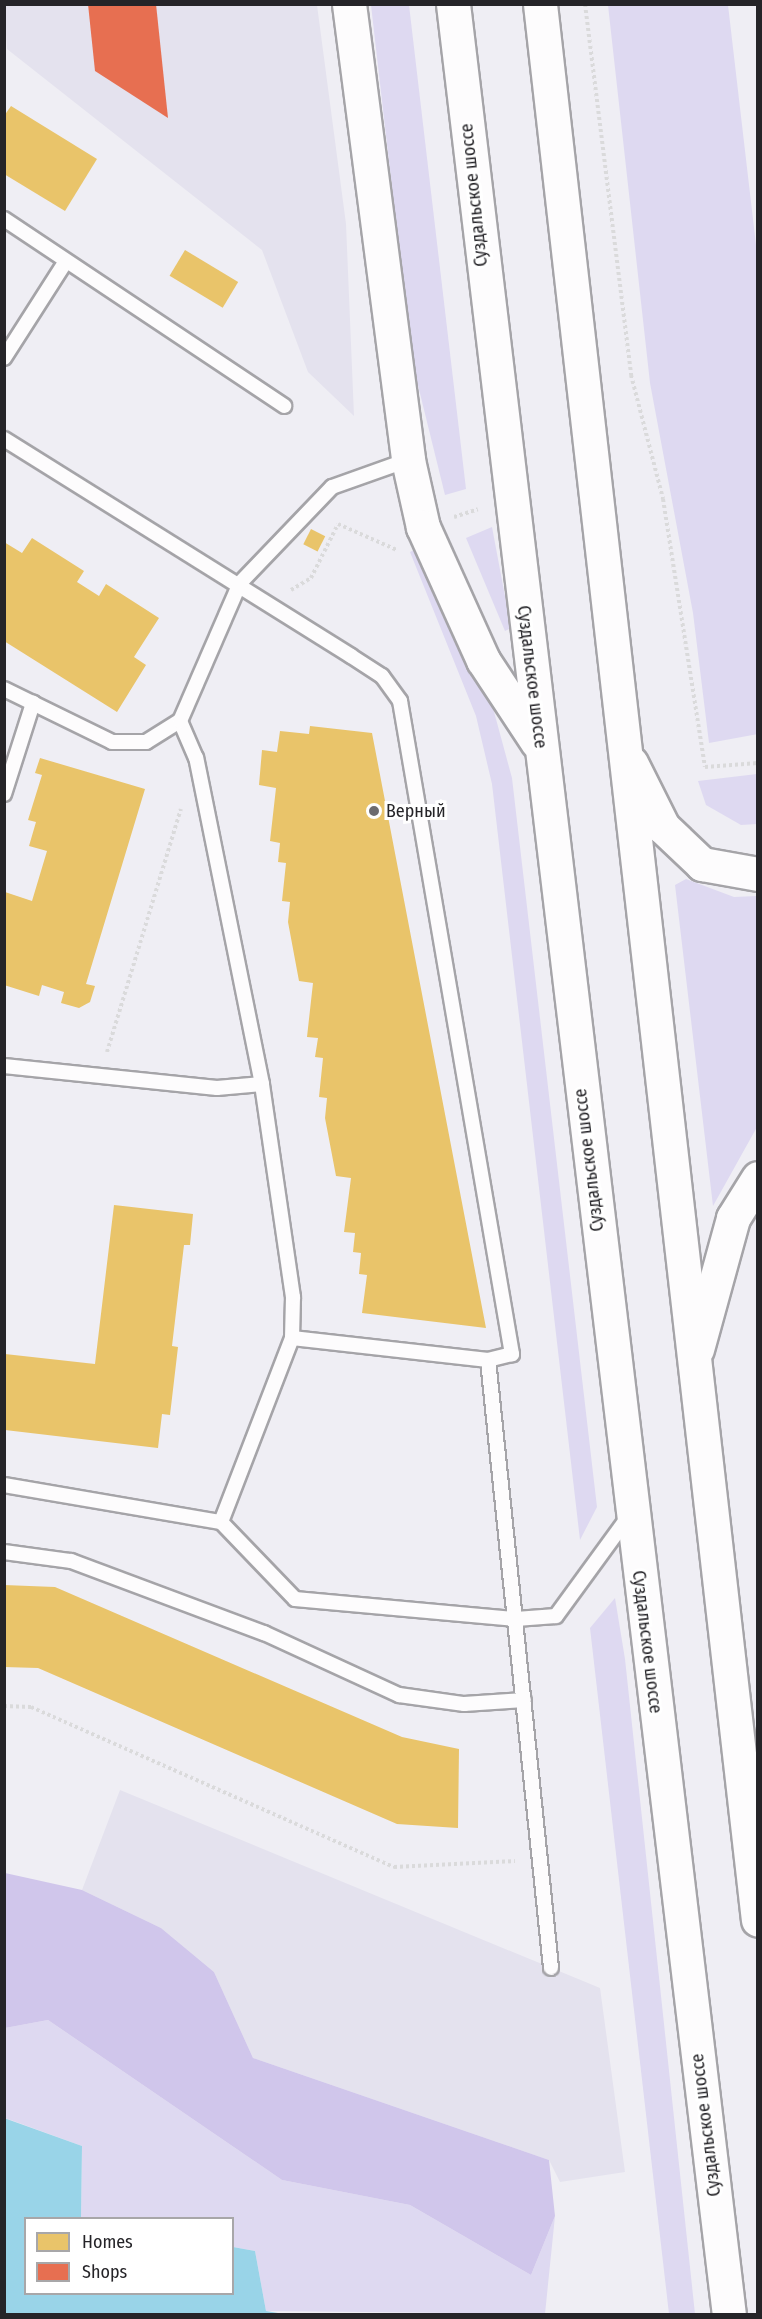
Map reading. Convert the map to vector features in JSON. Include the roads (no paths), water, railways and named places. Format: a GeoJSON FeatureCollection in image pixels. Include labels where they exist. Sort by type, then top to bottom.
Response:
{"type":"FeatureCollection","features":[{"type":"Feature","properties":{"kind":"main road"},"geometry":{"type":"LineString","coordinates":[[349,4],[408,460],[423,527],[483,660],[541,747]]}},
{"type":"Feature","properties":{"kind":"main road","name":"Суздальское шоссе"},"geometry":{"type":"LineString","coordinates":[[453,4],[630,1515],[729,2314]]}},
{"type":"Feature","properties":{"kind":"main road"},"geometry":{"type":"LineString","coordinates":[[540,4],[692,1368],[758,1920]]}},
{"type":"Feature","properties":{"kind":"main road"},"geometry":{"type":"LineString","coordinates":[[621,742],[663,827],[702,864],[758,874]]}},
{"type":"Feature","properties":{"kind":"main road"},"geometry":{"type":"LineString","coordinates":[[692,1368],[734,1218],[758,1178]]}},
{"type":"Feature","properties":{"kind":"lane"},"geometry":{"type":"LineString","coordinates":[[4,219],[284,406]]}},
{"type":"Feature","properties":{"kind":"lane"},"geometry":{"type":"LineString","coordinates":[[4,358],[66,261]]}},
{"type":"Feature","properties":{"kind":"lane"},"geometry":{"type":"LineString","coordinates":[[4,439],[240,583],[382,676],[400,700],[512,1354],[488,1360],[292,1338]]}},
{"type":"Feature","properties":{"kind":"lane"},"geometry":{"type":"LineString","coordinates":[[4,688],[112,742],[146,742],[180,721],[240,583],[332,487],[408,460]]}},
{"type":"Feature","properties":{"kind":"lane"},"geometry":{"type":"LineString","coordinates":[[4,794],[33,703]]}},
{"type":"Feature","properties":{"kind":"lane"},"geometry":{"type":"LineString","coordinates":[[180,721],[196,758],[262,1084],[293,1297],[292,1338],[221,1522]]}},
{"type":"Feature","properties":{"kind":"lane"},"geometry":{"type":"LineString","coordinates":[[4,1066],[217,1088],[262,1084]]}},
{"type":"Feature","properties":{"kind":"lane"},"geometry":{"type":"LineString","coordinates":[[488,1360],[551,1968]]}},
{"type":"Feature","properties":{"kind":"lane"},"geometry":{"type":"LineString","coordinates":[[4,1485],[221,1522],[295,1599],[516,1619],[556,1616],[630,1515]]}},
{"type":"Feature","properties":{"kind":"lane"},"geometry":{"type":"LineString","coordinates":[[4,1552],[71,1561],[264,1633],[399,1695],[464,1704],[524,1700]]}},
{"type":"Feature","properties":{"kind":"water"},"geometry":{"type":"Polygon","coordinates":[[[4,2118],[82,2146],[81,2217],[24,2217],[24,2295],[234,2295],[234,2247],[255,2251],[266,2311],[284,2314],[5,2314],[4,2118]]]}},
{"type":"Feature","properties":{"kind":"place","name":"Верный"},"geometry":{"type":"Point","coordinates":[374,811]}}]}
